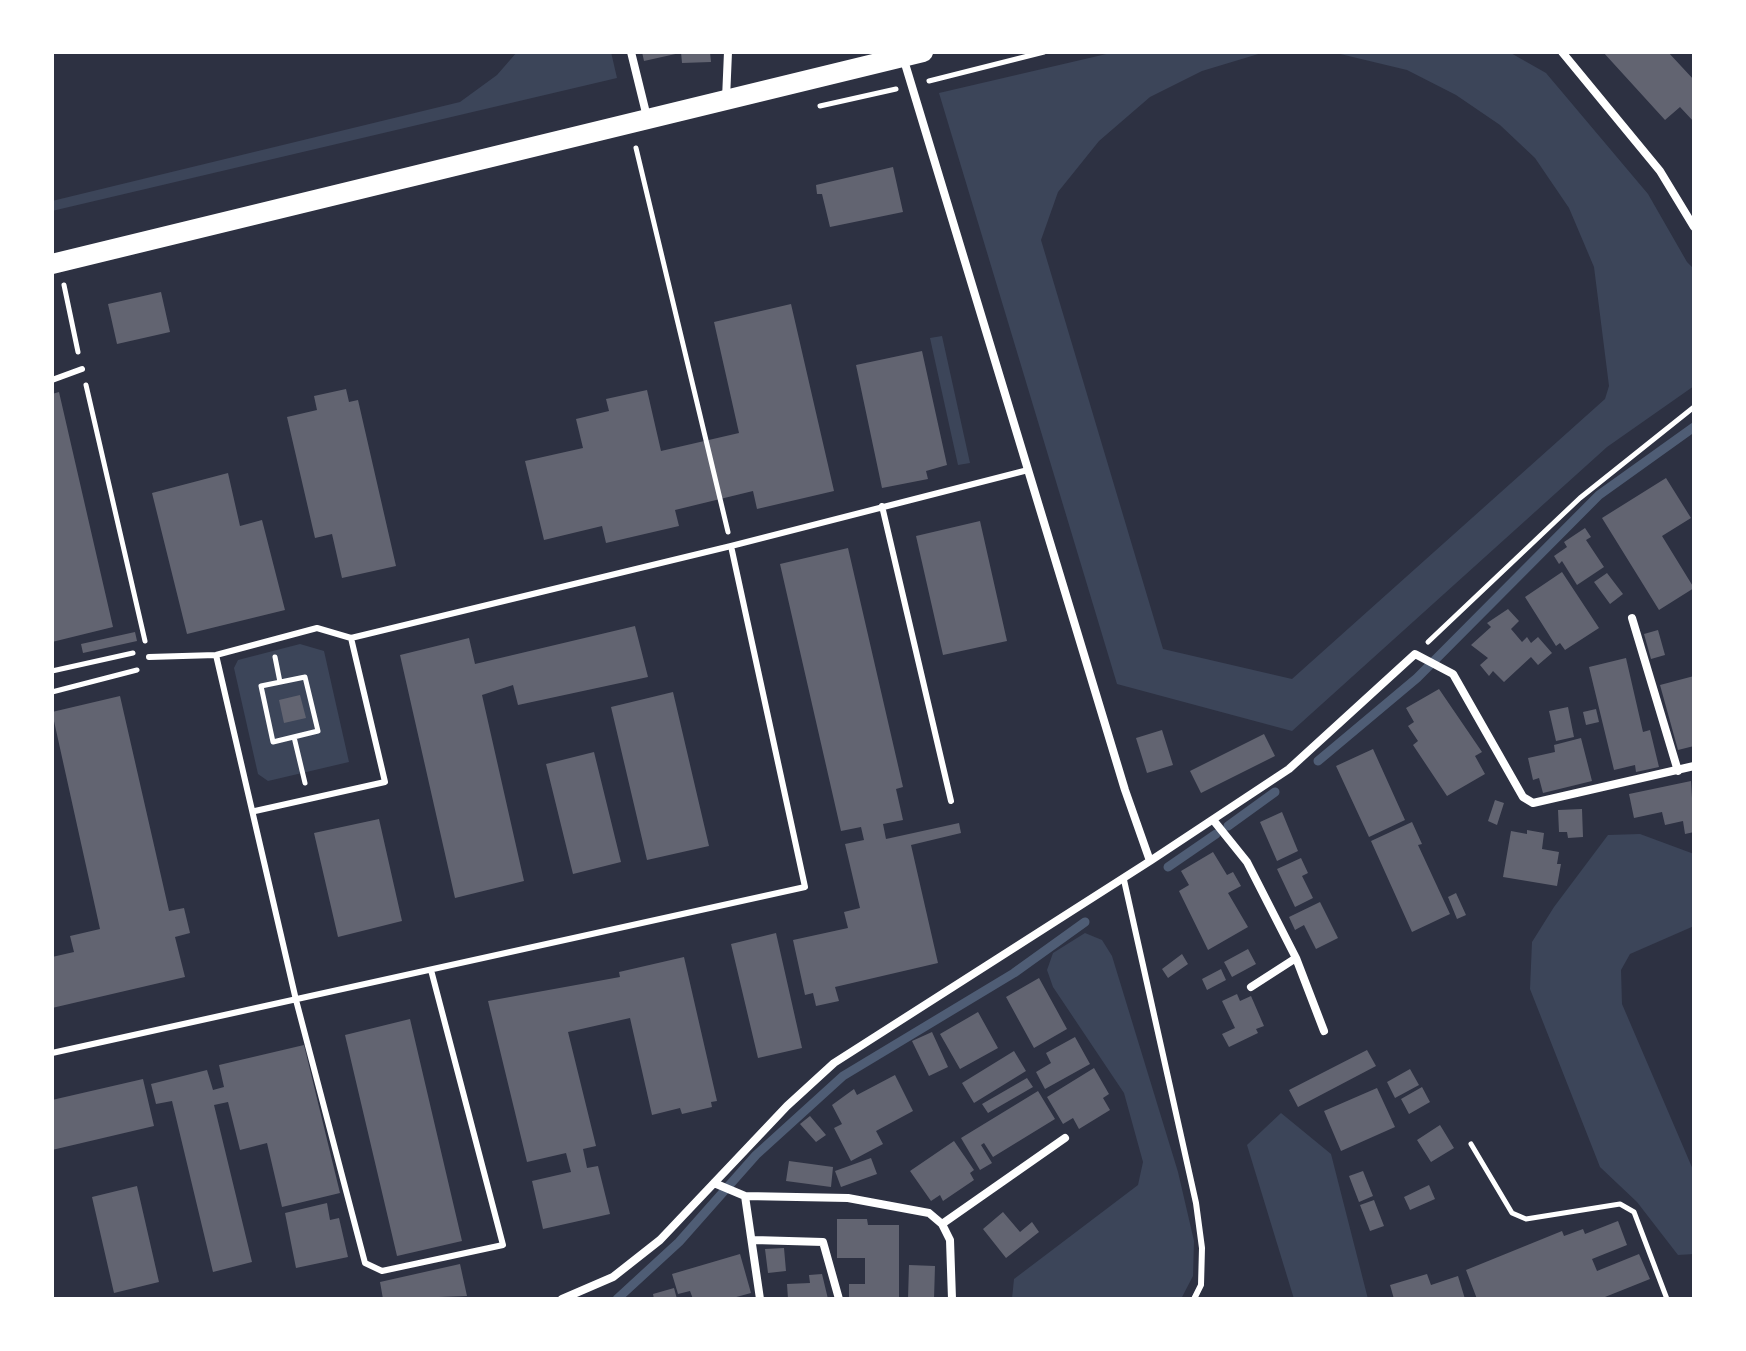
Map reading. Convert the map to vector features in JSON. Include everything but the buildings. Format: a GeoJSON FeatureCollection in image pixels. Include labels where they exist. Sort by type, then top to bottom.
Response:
{"type":"FeatureCollection","features":[{"type":"Feature","properties":{"kind":"main road"},"geometry":{"type":"LineString","coordinates":[[52,264],[913,54]]}},
{"type":"Feature","properties":{"kind":"street"},"geometry":{"type":"LineString","coordinates":[[631,52],[647,118]]}},
{"type":"Feature","properties":{"kind":"street"},"geometry":{"type":"LineString","coordinates":[[727,99],[728,52]]}},
{"type":"Feature","properties":{"kind":"street"},"geometry":{"type":"LineString","coordinates":[[1562,52],[1660,171],[1694,227]]}},
{"type":"Feature","properties":{"kind":"street"},"geometry":{"type":"LineString","coordinates":[[913,54],[1028,470],[1125,790],[1150,861]]}},
{"type":"Feature","properties":{"kind":"street"},"geometry":{"type":"LineString","coordinates":[[1632,618],[1678,771]]}},
{"type":"Feature","properties":{"kind":"street"},"geometry":{"type":"LineString","coordinates":[[562,1299],[613,1277],[660,1240],[787,1106],[834,1063],[1124,880],[1289,769],[1415,654],[1453,674],[1523,797],[1533,803],[1694,766]]}},
{"type":"Feature","properties":{"kind":"street"},"geometry":{"type":"LineString","coordinates":[[1214,821],[1247,862],[1296,958],[1324,1031]]}},
{"type":"Feature","properties":{"kind":"street"},"geometry":{"type":"LineString","coordinates":[[1251,987],[1296,958]]}},
{"type":"Feature","properties":{"kind":"street"},"geometry":{"type":"LineString","coordinates":[[942,1224],[1065,1138]]}},
{"type":"Feature","properties":{"kind":"street"},"geometry":{"type":"LineString","coordinates":[[715,1184],[744,1196],[792,1195],[895,1204],[929,1213],[942,1224],[950,1240],[952,1299]]}},
{"type":"Feature","properties":{"kind":"street"},"geometry":{"type":"LineString","coordinates":[[744,1196],[754,1240],[760,1299]]}},
{"type":"Feature","properties":{"kind":"street"},"geometry":{"type":"LineString","coordinates":[[754,1240],[823,1242],[839,1299]]}},
{"type":"Feature","properties":{"kind":"lane"},"geometry":{"type":"LineString","coordinates":[[52,380],[82,369]]}},
{"type":"Feature","properties":{"kind":"lane"},"geometry":{"type":"LineString","coordinates":[[149,657],[216,655],[317,628],[351,638],[1028,470]]}},
{"type":"Feature","properties":{"kind":"lane"},"geometry":{"type":"LineString","coordinates":[[882,506],[951,801]]}},
{"type":"Feature","properties":{"kind":"lane"},"geometry":{"type":"LineString","coordinates":[[52,1053],[805,887],[731,546]]}},
{"type":"Feature","properties":{"kind":"lane"},"geometry":{"type":"LineString","coordinates":[[255,811],[385,782],[351,638]]}},
{"type":"Feature","properties":{"kind":"lane"},"geometry":{"type":"LineString","coordinates":[[216,655],[255,811],[296,1000],[365,1263],[382,1271],[503,1245],[431,970]]}},
{"type":"Feature","properties":{"kind":"lane"},"geometry":{"type":"LineString","coordinates":[[1124,880],[1196,1203],[1202,1273],[1201,1285],[1194,1299]]}},
{"type":"Feature","properties":{"kind":"path"},"geometry":{"type":"LineString","coordinates":[[636,148],[731,546]]}},
{"type":"Feature","properties":{"kind":"path"},"geometry":{"type":"LineString","coordinates":[[64,285],[149,657]]}},
{"type":"Feature","properties":{"kind":"path"},"geometry":{"type":"LineString","coordinates":[[1415,654],[1580,498],[1694,407]]}},
{"type":"Feature","properties":{"kind":"path"},"geometry":{"type":"LineString","coordinates":[[271,641],[280,682]]}},
{"type":"Feature","properties":{"kind":"path"},"geometry":{"type":"LineString","coordinates":[[52,671],[132,653]]}},
{"type":"Feature","properties":{"kind":"path"},"geometry":{"type":"LineString","coordinates":[[52,692],[136,671]]}},
{"type":"Feature","properties":{"kind":"path"},"geometry":{"type":"LineString","coordinates":[[305,677],[318,731],[294,737],[273,742],[261,686],[305,677]]}},
{"type":"Feature","properties":{"kind":"path"},"geometry":{"type":"LineString","coordinates":[[294,737],[308,799]]}},
{"type":"Feature","properties":{"kind":"path"},"geometry":{"type":"LineString","coordinates":[[1471,1144],[1512,1213],[1526,1219],[1620,1204],[1634,1212],[1667,1299]]}},
{"type":"Feature","properties":{"kind":"shaded area"},"geometry":{"type":"Polygon","coordinates":[[[517,52],[611,52],[617,78],[52,211],[52,201],[460,102],[497,75],[517,52]]]}},
{"type":"Feature","properties":{"kind":"shaded area"},"geometry":{"type":"Polygon","coordinates":[[[1115,52],[1265,52],[1202,71],[1150,97],[1099,141],[1058,192],[1041,240],[1163,649],[1292,679],[1605,399],[1609,386],[1594,267],[1569,208],[1535,158],[1500,125],[1456,95],[1407,70],[1332,52],[1509,52],[1546,73],[1648,194],[1694,269],[1694,386],[1607,447],[1292,731],[1117,684],[939,93],[1115,52]]]}},
{"type":"Feature","properties":{"kind":"shaded area"},"geometry":{"type":"Polygon","coordinates":[[[942,336],[970,463],[958,465],[930,338],[942,336]]]}},
{"type":"Feature","properties":{"kind":"shaded area"},"geometry":{"type":"Polygon","coordinates":[[[300,644],[324,651],[349,762],[268,781],[258,774],[234,668],[238,660],[300,644]]]}},
{"type":"Feature","properties":{"kind":"shaded area"},"geometry":{"type":"Polygon","coordinates":[[[1640,834],[1694,854],[1694,926],[1630,954],[1621,970],[1622,1004],[1694,1172],[1694,1254],[1678,1255],[1637,1202],[1600,1167],[1530,989],[1532,942],[1554,907],[1608,835],[1640,834]]]}},
{"type":"Feature","properties":{"kind":"shaded area"},"geometry":{"type":"Polygon","coordinates":[[[1085,933],[1102,940],[1112,956],[1178,1172],[1194,1241],[1193,1276],[1181,1299],[1012,1299],[1014,1279],[1138,1185],[1143,1162],[1124,1093],[1053,987],[1047,970],[1053,953],[1085,933]]]}},
{"type":"Feature","properties":{"kind":"shaded area"},"geometry":{"type":"Polygon","coordinates":[[[1281,1113],[1331,1154],[1368,1299],[1294,1299],[1247,1145],[1281,1113]]]}},
{"type":"Feature","properties":{"kind":"waterway"},"geometry":{"type":"LineString","coordinates":[[1318,761],[1417,678],[1599,495],[1694,427]]}},
{"type":"Feature","properties":{"kind":"waterway"},"geometry":{"type":"LineString","coordinates":[[1228,826],[1275,792]]}},
{"type":"Feature","properties":{"kind":"waterway"},"geometry":{"type":"LineString","coordinates":[[1168,867],[1216,834]]}},
{"type":"Feature","properties":{"kind":"waterway"},"geometry":{"type":"LineString","coordinates":[[617,1299],[679,1242],[756,1155],[843,1076],[1014,973],[1085,922]]}}]}
